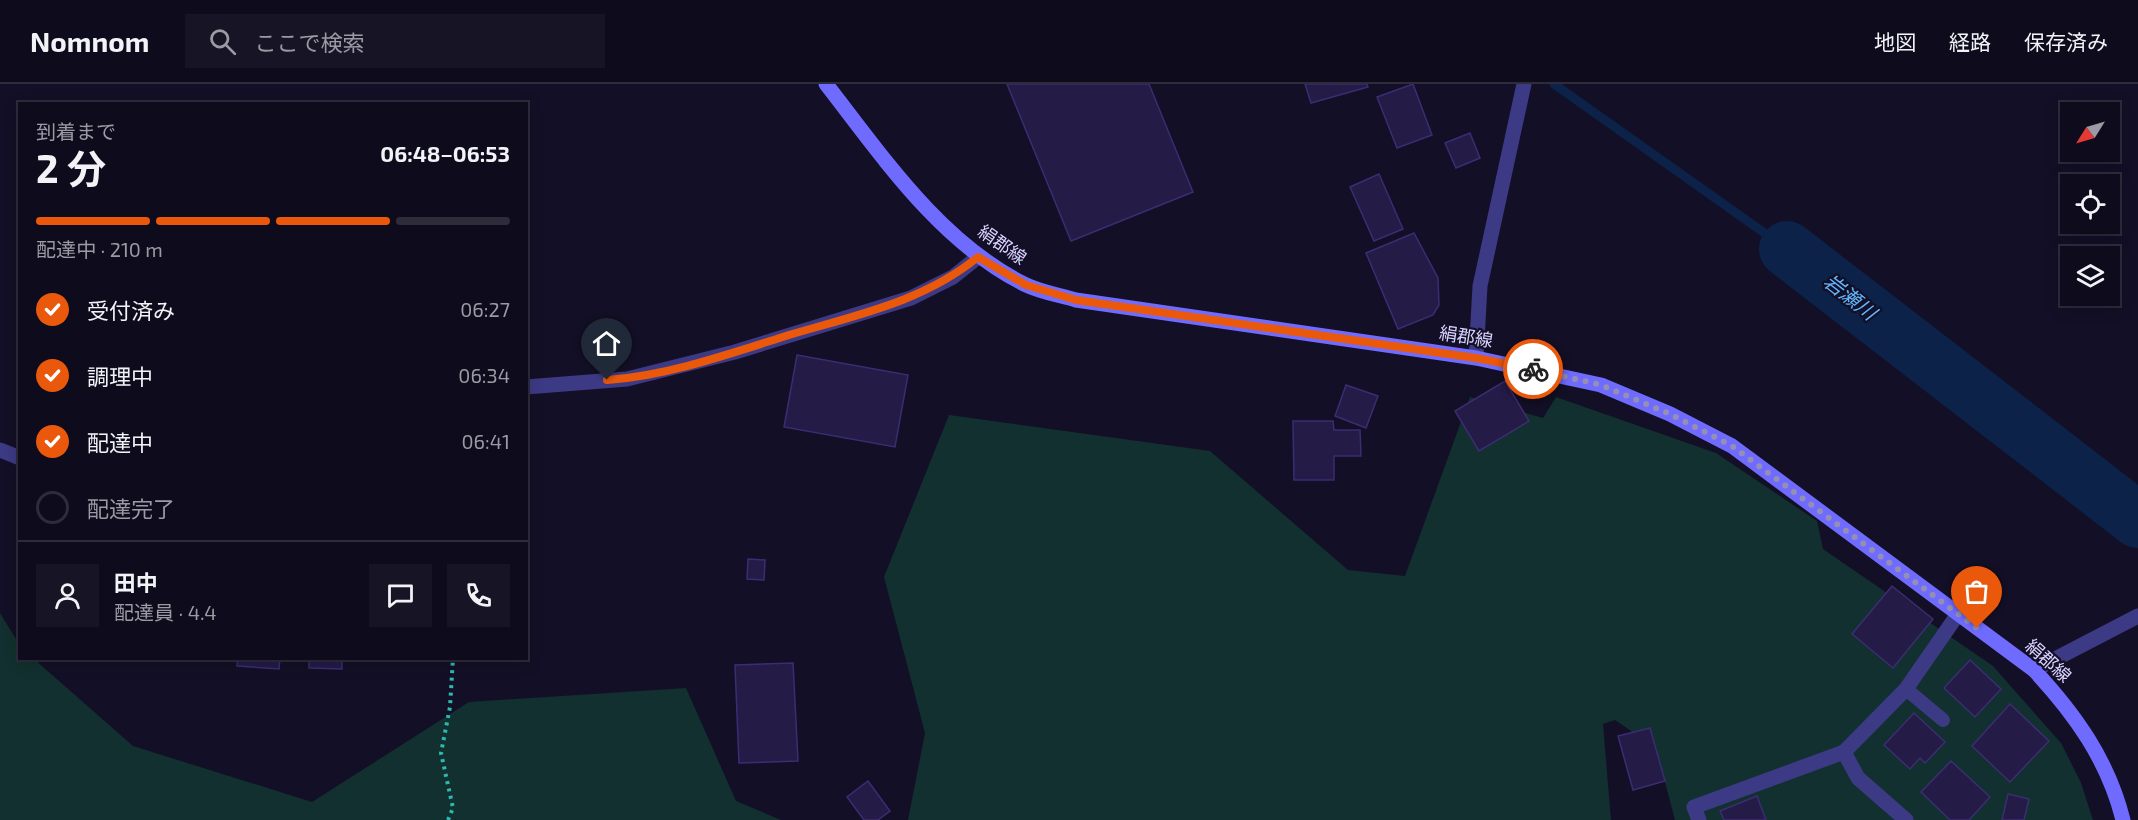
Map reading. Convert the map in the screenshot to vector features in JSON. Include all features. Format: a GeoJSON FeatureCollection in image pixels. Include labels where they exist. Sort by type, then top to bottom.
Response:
{"type":"FeatureCollection","features":[{"type":"Feature","properties":{"kind":"main road","name":"絹郡線"},"geometry":{"type":"LineString","coordinates":[[826,84],[911,192],[978,257],[1026,285],[1076,300],[1476,358],[1601,385],[1670,414],[1732,446],[2034,670],[2066,704],[2091,740],[2108,774],[2122,820]]}},
{"type":"Feature","properties":{"kind":"street"},"geometry":{"type":"LineString","coordinates":[[1476,358],[1480,286],[1524,86]]}},
{"type":"Feature","properties":{"kind":"street"},"geometry":{"type":"LineString","coordinates":[[528,387],[627,379],[735,352],[911,298],[953,277],[978,257]]}},
{"type":"Feature","properties":{"kind":"street"},"geometry":{"type":"LineString","coordinates":[[0,450],[18,457]]}},
{"type":"Feature","properties":{"kind":"street"},"geometry":{"type":"LineString","coordinates":[[1699,820],[1694,807],[1844,752],[1906,689],[1958,614]]}},
{"type":"Feature","properties":{"kind":"street"},"geometry":{"type":"LineString","coordinates":[[2034,670],[2138,616]]}},
{"type":"Feature","properties":{"kind":"street"},"geometry":{"type":"LineString","coordinates":[[1844,752],[1858,778],[1906,820]]}},
{"type":"Feature","properties":{"kind":"lane"},"geometry":{"type":"LineString","coordinates":[[1906,689],[1943,720]]}},
{"type":"Feature","properties":{"kind":"path"},"geometry":{"type":"LineString","coordinates":[[448,820],[453,808],[441,753],[450,707],[453,660]]}},
{"type":"Feature","properties":{"kind":"green space"},"geometry":{"type":"Polygon","coordinates":[[[1470,397],[1543,418],[1556,397],[1716,453],[1817,521],[1823,549],[1993,666],[2061,743],[2081,783],[2093,820],[1675,820],[1656,748],[1615,720],[1603,724],[1611,820],[908,820],[925,733],[884,577],[949,415],[1210,451],[1348,570],[1405,576],[1470,397]]]}},
{"type":"Feature","properties":{"kind":"green space"},"geometry":{"type":"Polygon","coordinates":[[[0,613],[18,642],[18,660],[35,660],[133,746],[312,802],[469,702],[686,688],[736,801],[781,820],[0,820],[0,613]]]}},
{"type":"Feature","properties":{"kind":"building"},"geometry":{"type":"Polygon","coordinates":[[[1007,84],[1149,84],[1193,192],[1071,241],[1007,84]]]}},
{"type":"Feature","properties":{"kind":"building"},"geometry":{"type":"Polygon","coordinates":[[[1305,84],[1367,84],[1368,87],[1311,103],[1305,84]]]}},
{"type":"Feature","properties":{"kind":"building"},"geometry":{"type":"Polygon","coordinates":[[[1413,84],[1432,135],[1397,148],[1377,97],[1413,84]]]}},
{"type":"Feature","properties":{"kind":"building"},"geometry":{"type":"Polygon","coordinates":[[[1470,133],[1480,158],[1456,168],[1445,143],[1470,133]]]}},
{"type":"Feature","properties":{"kind":"building"},"geometry":{"type":"Polygon","coordinates":[[[1379,174],[1403,229],[1374,241],[1350,187],[1379,174]]]}},
{"type":"Feature","properties":{"kind":"building"},"geometry":{"type":"Polygon","coordinates":[[[1414,233],[1438,278],[1439,305],[1433,315],[1398,329],[1366,253],[1414,233]]]}},
{"type":"Feature","properties":{"kind":"building"},"geometry":{"type":"Polygon","coordinates":[[[797,355],[908,375],[895,447],[784,427],[797,355]]]}},
{"type":"Feature","properties":{"kind":"building"},"geometry":{"type":"Polygon","coordinates":[[[1505,381],[1529,421],[1479,451],[1455,411],[1505,381]]]}},
{"type":"Feature","properties":{"kind":"building"},"geometry":{"type":"Polygon","coordinates":[[[1346,385],[1378,396],[1366,428],[1335,416],[1346,385]]]}},
{"type":"Feature","properties":{"kind":"building"},"geometry":{"type":"Polygon","coordinates":[[[1293,421],[1333,421],[1334,430],[1360,430],[1361,456],[1334,456],[1334,480],[1294,480],[1293,421]]]}},
{"type":"Feature","properties":{"kind":"building"},"geometry":{"type":"Polygon","coordinates":[[[748,559],[765,560],[764,580],[747,579],[748,559]]]}},
{"type":"Feature","properties":{"kind":"building"},"geometry":{"type":"Polygon","coordinates":[[[1892,586],[1933,619],[1893,668],[1852,634],[1892,586]]]}},
{"type":"Feature","properties":{"kind":"building"},"geometry":{"type":"Polygon","coordinates":[[[238,660],[280,660],[279,669],[237,666],[238,660]]]}},
{"type":"Feature","properties":{"kind":"building"},"geometry":{"type":"Polygon","coordinates":[[[309,660],[342,660],[342,669],[309,668],[309,660]]]}},
{"type":"Feature","properties":{"kind":"building"},"geometry":{"type":"Polygon","coordinates":[[[1970,660],[2001,689],[1975,717],[1944,688],[1970,660]]]}},
{"type":"Feature","properties":{"kind":"building"},"geometry":{"type":"Polygon","coordinates":[[[793,663],[798,761],[739,763],[735,665],[793,663]]]}},
{"type":"Feature","properties":{"kind":"building"},"geometry":{"type":"Polygon","coordinates":[[[2010,704],[2049,741],[2010,782],[1972,746],[2010,704]]]}},
{"type":"Feature","properties":{"kind":"building"},"geometry":{"type":"Polygon","coordinates":[[[1914,713],[1945,742],[1925,763],[1920,758],[1910,769],[1884,745],[1914,713]]]}},
{"type":"Feature","properties":{"kind":"building"},"geometry":{"type":"Polygon","coordinates":[[[1650,728],[1665,781],[1633,790],[1618,736],[1650,728]]]}},
{"type":"Feature","properties":{"kind":"building"},"geometry":{"type":"Polygon","coordinates":[[[1951,761],[1990,797],[1969,820],[1950,820],[1921,792],[1951,761]]]}},
{"type":"Feature","properties":{"kind":"building"},"geometry":{"type":"Polygon","coordinates":[[[868,781],[890,811],[878,820],[864,820],[847,797],[868,781]]]}},
{"type":"Feature","properties":{"kind":"building"},"geometry":{"type":"Polygon","coordinates":[[[2008,794],[2029,799],[2024,820],[2002,820],[2008,794]]]}},
{"type":"Feature","properties":{"kind":"building"},"geometry":{"type":"Polygon","coordinates":[[[1757,796],[1766,820],[1724,820],[1720,811],[1757,796]]]}},
{"type":"Feature","properties":{"kind":"waterway","name":"岩瀬川"},"geometry":{"type":"LineString","coordinates":[[1554,84],[1787,249]]}},
{"type":"Feature","properties":{"kind":"waterway","name":"岩瀬川"},"geometry":{"type":"LineString","coordinates":[[1787,249],[2138,520]]}},
{"type":"Feature","properties":{"kind":"way so far"},"geometry":{"type":"LineString","coordinates":[[1533,369],[1601,385],[1670,414],[1732,446],[1977,628]]}},
{"type":"Feature","properties":{"kind":"route"},"geometry":{"type":"LineString","coordinates":[[607,380],[627,379],[735,352],[911,298],[953,277],[978,257],[1026,285],[1076,300],[1476,358],[1533,369]]}}]}
